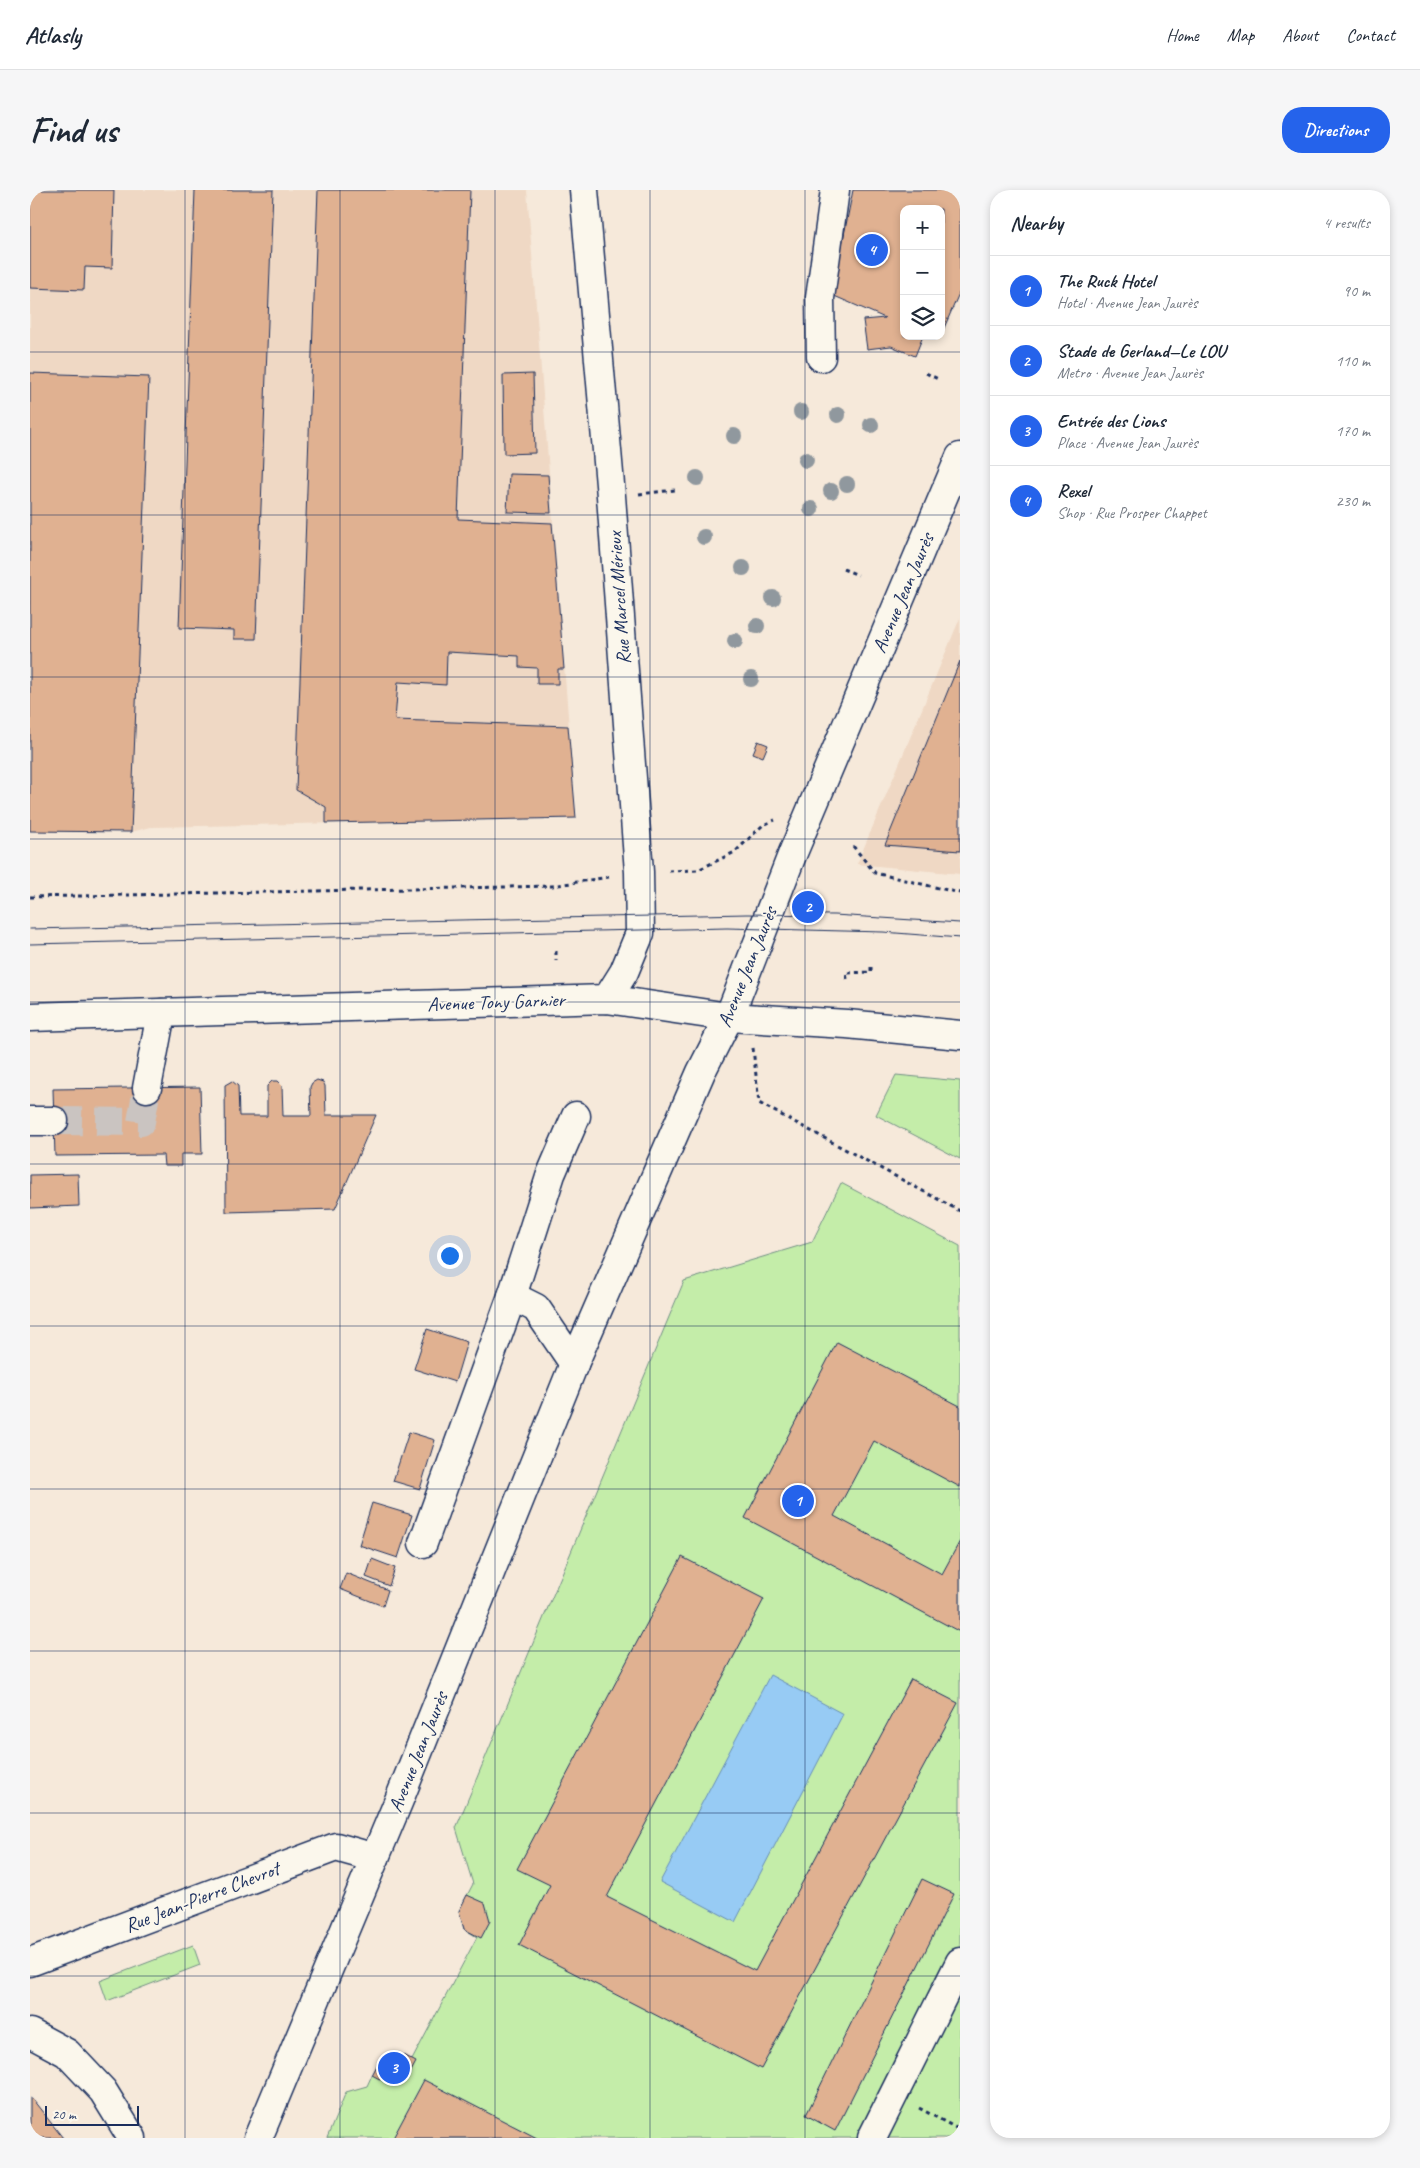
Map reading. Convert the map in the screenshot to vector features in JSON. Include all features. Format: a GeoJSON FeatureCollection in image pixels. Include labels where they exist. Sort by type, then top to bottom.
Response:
{"type":"FeatureCollection","features":[{"type":"Feature","properties":{"kind":"street","name":"Rue Marcel Mérieux"},"geometry":{"type":"LineString","coordinates":[[584,190],[611,496],[639,872],[640,933],[624,972],[607,999]]}},
{"type":"Feature","properties":{"kind":"street"},"geometry":{"type":"LineString","coordinates":[[821,357],[820,298],[835,190]]}},
{"type":"Feature","properties":{"kind":"street","name":"Avenue Jean Jaurès"},"geometry":{"type":"LineString","coordinates":[[258,2138],[375,1858],[574,1364],[701,1072],[729,1017],[792,855],[960,457]]}},
{"type":"Feature","properties":{"kind":"street","name":"Avenue Tony Garnier"},"geometry":{"type":"LineString","coordinates":[[30,1017],[607,999],[729,1017],[847,1024],[960,1035]]}},
{"type":"Feature","properties":{"kind":"street"},"geometry":{"type":"LineString","coordinates":[[147,1088],[161,1013]]}},
{"type":"Feature","properties":{"kind":"street"},"geometry":{"type":"LineString","coordinates":[[423,1543],[512,1296],[551,1174],[576,1116]]}},
{"type":"Feature","properties":{"kind":"street"},"geometry":{"type":"LineString","coordinates":[[512,1296],[536,1308],[574,1364]]}},
{"type":"Feature","properties":{"kind":"street","name":"Rue Jean-Pierre Chevrot"},"geometry":{"type":"LineString","coordinates":[[30,1962],[326,1850],[336,1847],[375,1858]]}},
{"type":"Feature","properties":{"kind":"street"},"geometry":{"type":"LineString","coordinates":[[872,2138],[960,1962]]}},
{"type":"Feature","properties":{"kind":"street"},"geometry":{"type":"LineString","coordinates":[[30,2032],[67,2053],[103,2091],[132,2138]]}},
{"type":"Feature","properties":{"kind":"path"},"geometry":{"type":"LineString","coordinates":[[926,373],[940,380]]}},
{"type":"Feature","properties":{"kind":"path"},"geometry":{"type":"LineString","coordinates":[[843,569],[858,575]]}},
{"type":"Feature","properties":{"kind":"path"},"geometry":{"type":"LineString","coordinates":[[30,897],[552,886],[639,872],[698,870],[735,852],[763,825],[779,818]]}},
{"type":"Feature","properties":{"kind":"path"},"geometry":{"type":"LineString","coordinates":[[853,846],[875,873],[960,894]]}},
{"type":"Feature","properties":{"kind":"path"},"geometry":{"type":"LineString","coordinates":[[556,951],[556,961]]}},
{"type":"Feature","properties":{"kind":"path"},"geometry":{"type":"LineString","coordinates":[[847,979],[846,973],[871,972],[871,967]]}},
{"type":"Feature","properties":{"kind":"path"},"geometry":{"type":"LineString","coordinates":[[753,1048],[759,1103],[960,1211]]}},
{"type":"Feature","properties":{"kind":"path"},"geometry":{"type":"LineString","coordinates":[[931,2114],[960,2130]]}},
{"type":"Feature","properties":{"kind":"shaded area"},"geometry":{"type":"Polygon","coordinates":[[[30,190],[527,190],[576,818],[151,827],[131,832],[30,831],[30,190]]]}},
{"type":"Feature","properties":{"kind":"shaded area"},"geometry":{"type":"Polygon","coordinates":[[[960,618],[960,874],[857,864],[897,769],[960,618]]]}},
{"type":"Feature","properties":{"kind":"green space"},"geometry":{"type":"Polygon","coordinates":[[[896,1075],[960,1081],[960,1159],[876,1115],[896,1075]]]}},
{"type":"Feature","properties":{"kind":"green space"},"geometry":{"type":"Polygon","coordinates":[[[841,1183],[960,1246],[960,2138],[327,2138],[346,2092],[367,2086],[372,2075],[412,2060],[477,1937],[464,1929],[459,1911],[473,1884],[456,1828],[684,1281],[812,1242],[841,1183]]]}},
{"type":"Feature","properties":{"kind":"green space"},"geometry":{"type":"Polygon","coordinates":[[[193,1945],[200,1965],[107,2001],[100,1981],[193,1945]]]}},
{"type":"Feature","properties":{"kind":"water"},"geometry":{"type":"Polygon","coordinates":[[[770,1675],[843,1714],[735,1922],[660,1882],[770,1675]]]}},
{"type":"Feature","properties":{"kind":"building"},"geometry":{"type":"Polygon","coordinates":[[[30,190],[114,190],[112,268],[85,267],[84,290],[30,288],[30,190]]]}},
{"type":"Feature","properties":{"kind":"building"},"geometry":{"type":"Polygon","coordinates":[[[195,190],[273,190],[256,639],[234,639],[234,630],[179,628],[195,190]]]}},
{"type":"Feature","properties":{"kind":"building"},"geometry":{"type":"Polygon","coordinates":[[[318,190],[470,190],[458,519],[552,523],[564,669],[558,669],[558,684],[537,684],[537,668],[519,667],[519,656],[447,652],[446,685],[398,682],[395,720],[568,726],[576,818],[326,823],[326,807],[296,790],[318,190]]]}},
{"type":"Feature","properties":{"kind":"building"},"geometry":{"type":"Polygon","coordinates":[[[853,190],[960,190],[960,291],[945,326],[945,205],[900,205],[900,340],[921,340],[915,356],[891,346],[867,349],[863,320],[885,318],[832,295],[853,190]]]}},
{"type":"Feature","properties":{"kind":"building"},"geometry":{"type":"Polygon","coordinates":[[[30,373],[149,377],[131,832],[30,831],[30,373]]]}},
{"type":"Feature","properties":{"kind":"building"},"geometry":{"type":"Polygon","coordinates":[[[533,374],[535,453],[504,454],[503,375],[533,374]]]}},
{"type":"Feature","properties":{"kind":"building"},"geometry":{"type":"Polygon","coordinates":[[[509,474],[548,475],[551,513],[507,512],[509,474]]]}},
{"type":"Feature","properties":{"kind":"building"},"geometry":{"type":"Polygon","coordinates":[[[960,661],[960,851],[885,845],[960,661]]]}},
{"type":"Feature","properties":{"kind":"building"},"geometry":{"type":"Polygon","coordinates":[[[758,741],[768,745],[763,757],[753,753],[758,741]]]}},
{"type":"Feature","properties":{"kind":"building"},"geometry":{"type":"Polygon","coordinates":[[[317,1080],[323,1082],[325,1086],[326,1115],[376,1115],[335,1209],[226,1212],[225,1085],[232,1081],[238,1086],[239,1116],[267,1116],[267,1086],[272,1081],[277,1081],[282,1086],[283,1116],[311,1116],[310,1087],[317,1080]]]}},
{"type":"Feature","properties":{"kind":"building"},"geometry":{"type":"Polygon","coordinates":[[[200,1087],[202,1154],[181,1154],[181,1166],[164,1166],[163,1155],[55,1156],[53,1089],[200,1087]]]}},
{"type":"Feature","properties":{"kind":"building"},"geometry":{"type":"Polygon","coordinates":[[[78,1174],[79,1206],[30,1208],[30,1175],[78,1174]]]}},
{"type":"Feature","properties":{"kind":"building"},"geometry":{"type":"Polygon","coordinates":[[[427,1329],[467,1342],[455,1382],[414,1369],[427,1329]]]}},
{"type":"Feature","properties":{"kind":"building"},"geometry":{"type":"Polygon","coordinates":[[[837,1342],[960,1406],[960,1487],[874,1441],[834,1516],[942,1574],[960,1541],[960,1632],[745,1518],[837,1342]]]}},
{"type":"Feature","properties":{"kind":"building"},"geometry":{"type":"Polygon","coordinates":[[[409,1432],[435,1440],[420,1489],[393,1481],[409,1432]]]}},
{"type":"Feature","properties":{"kind":"building"},"geometry":{"type":"Polygon","coordinates":[[[372,1503],[412,1515],[398,1558],[359,1545],[372,1503]]]}},
{"type":"Feature","properties":{"kind":"building"},"geometry":{"type":"Polygon","coordinates":[[[682,1557],[764,1599],[607,1897],[755,1971],[911,1679],[958,1703],[761,2069],[519,1945],[550,1885],[517,1869],[682,1557]]]}},
{"type":"Feature","properties":{"kind":"building"},"geometry":{"type":"Polygon","coordinates":[[[372,1559],[395,1568],[389,1586],[366,1577],[372,1559]]]}},
{"type":"Feature","properties":{"kind":"building"},"geometry":{"type":"Polygon","coordinates":[[[346,1573],[388,1590],[383,1606],[340,1589],[346,1573]]]}},
{"type":"Feature","properties":{"kind":"building"},"geometry":{"type":"Polygon","coordinates":[[[922,1879],[954,1894],[835,2131],[806,2115],[922,1879]]]}},
{"type":"Feature","properties":{"kind":"building"},"geometry":{"type":"Polygon","coordinates":[[[467,1895],[485,1903],[490,1921],[481,1938],[464,1929],[459,1911],[467,1895]]]}},
{"type":"Feature","properties":{"kind":"building"},"geometry":{"type":"Polygon","coordinates":[[[399,2053],[416,2062],[407,2079],[389,2084],[372,2075],[381,2058],[399,2053]]]}},
{"type":"Feature","properties":{"kind":"building"},"geometry":{"type":"Polygon","coordinates":[[[424,2080],[537,2138],[393,2138],[424,2080]]]}},
{"type":"Feature","properties":{"kind":"building"},"geometry":{"type":"Polygon","coordinates":[[[30,2098],[33,2100],[63,2138],[30,2138],[30,2098]]]}},
{"type":"Feature","properties":{"kind":"tunnel"},"geometry":{"type":"LineString","coordinates":[[54,1121],[141,1122],[147,1088]]}},
{"type":"Feature","properties":{"kind":"tram line"},"geometry":{"type":"LineString","coordinates":[[30,929],[747,914],[834,915],[960,923]]}},
{"type":"Feature","properties":{"kind":"tram line"},"geometry":{"type":"LineString","coordinates":[[30,944],[727,928],[883,932],[960,938]]}},
{"type":"Feature","properties":{"kind":"place","name":"Rexel"},"geometry":{"type":"Point","coordinates":[872,250]}},
{"type":"Feature","properties":{"kind":"place","name":"Stade de Gerland—Le LOU"},"geometry":{"type":"Point","coordinates":[808,907]}},
{"type":"Feature","properties":{"kind":"place","name":"The Ruck Hotel"},"geometry":{"type":"Point","coordinates":[798,1501]}},
{"type":"Feature","properties":{"kind":"place","name":"Entrée des Lions"},"geometry":{"type":"Point","coordinates":[394,2068]}}]}
